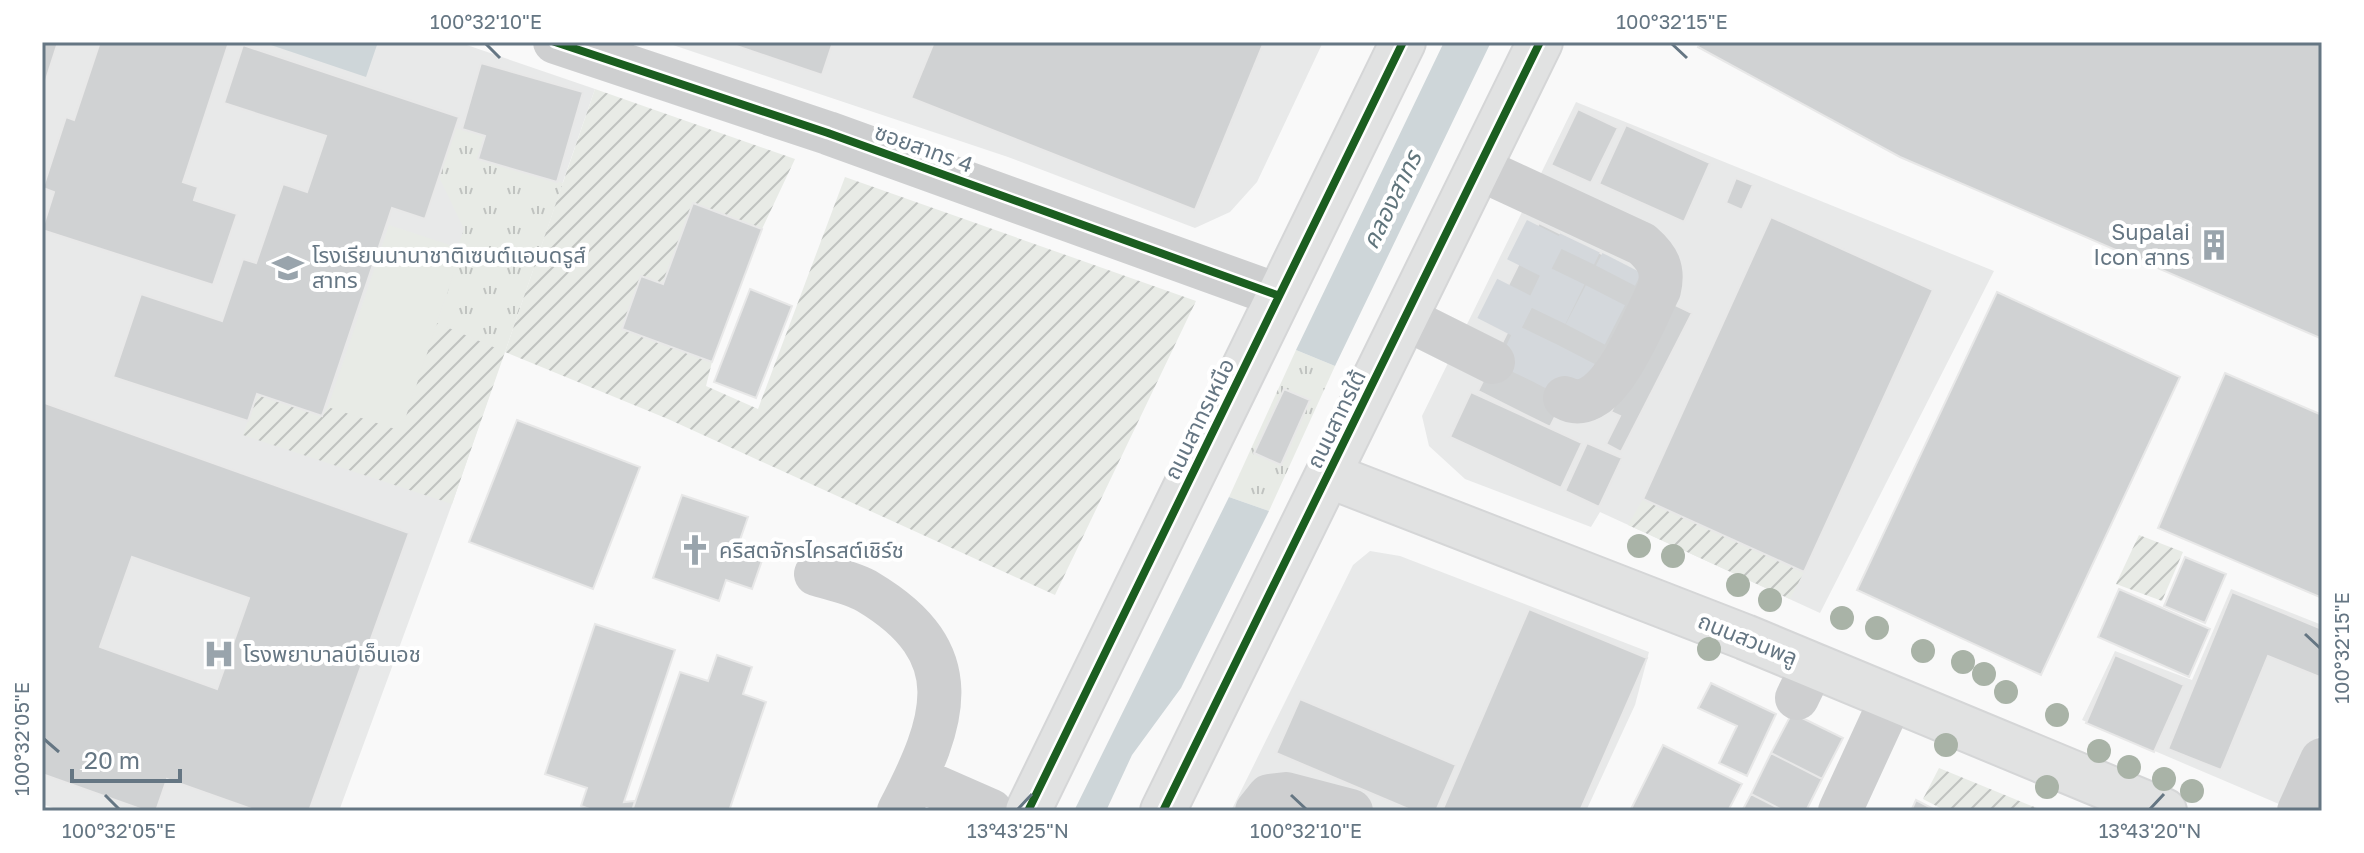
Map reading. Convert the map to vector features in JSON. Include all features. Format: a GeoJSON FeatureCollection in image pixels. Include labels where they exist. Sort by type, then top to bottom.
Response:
{"type":"FeatureCollection","features":[{"type":"Feature","properties":{"kind":"main road","name":"ถนนสาทรเหนือ"},"geometry":{"type":"LineString","coordinates":[[1028,811],[1403,42]]}},
{"type":"Feature","properties":{"kind":"main road","name":"ถนนสาทรใต้"},"geometry":{"type":"LineString","coordinates":[[1163,811],[1540,42]]}},
{"type":"Feature","properties":{"kind":"main road","name":"ถนนสวนพลู"},"geometry":{"type":"LineString","coordinates":[[1328,475],[1805,682],[1892,698],[2095,798],[2164,811]]}},
{"type":"Feature","properties":{"kind":"street","name":"ซอยสาทร 4"},"geometry":{"type":"LineString","coordinates":[[555,42],[828,133],[1277,295]]}},
{"type":"Feature","properties":{"kind":"street"},"geometry":{"type":"LineString","coordinates":[[1478,168],[1569,224],[1628,252],[1656,256],[1662,275],[1659,290],[1611,383],[1591,400],[1571,401],[1565,398]]}},
{"type":"Feature","properties":{"kind":"street"},"geometry":{"type":"LineString","coordinates":[[1405,318],[1491,349]]}},
{"type":"Feature","properties":{"kind":"street"},"geometry":{"type":"LineString","coordinates":[[816,574],[866,590],[914,627],[936,657],[939,708],[907,795],[991,811]]}},
{"type":"Feature","properties":{"kind":"street"},"geometry":{"type":"LineString","coordinates":[[1840,811],[1892,698]]}},
{"type":"Feature","properties":{"kind":"street"},"geometry":{"type":"LineString","coordinates":[[2299,811],[2322,760]]}},
{"type":"Feature","properties":{"kind":"street"},"geometry":{"type":"LineString","coordinates":[[1257,811],[1269,796],[1286,794],[1351,811]]}},
{"type":"Feature","properties":{"kind":"shaded area"},"geometry":{"type":"Polygon","coordinates":[[[42,42],[458,42],[595,89],[452,504],[339,811],[62,811],[42,804],[42,42]]]}},
{"type":"Feature","properties":{"kind":"shaded area"},"geometry":{"type":"Polygon","coordinates":[[[664,42],[1323,42],[1257,182],[1230,212],[1195,228],[1008,157],[664,42]]]}},
{"type":"Feature","properties":{"kind":"shaded area"},"geometry":{"type":"Polygon","coordinates":[[[1576,102],[1994,271],[1820,613],[1600,512],[1591,527],[1465,479],[1429,446],[1422,416],[1576,102]]]}},
{"type":"Feature","properties":{"kind":"shaded area"},"geometry":{"type":"Polygon","coordinates":[[[1370,551],[1400,556],[1649,652],[1635,705],[1586,811],[1231,811],[1353,565],[1370,551]]]}},
{"type":"Feature","properties":{"kind":"shaded area"},"geometry":{"type":"Polygon","coordinates":[[[2231,589],[2322,625],[2322,728],[2286,807],[2082,720],[2115,651],[2192,680],[2231,589]]]}},
{"type":"Feature","properties":{"kind":"green space"},"geometry":{"type":"Polygon","coordinates":[[[595,89],[795,159],[762,229],[693,204],[663,284],[641,277],[622,328],[712,362],[706,386],[758,409],[845,177],[1196,301],[1055,595],[668,419],[505,352],[595,89]]]}},
{"type":"Feature","properties":{"kind":"green space"},"geometry":{"type":"Polygon","coordinates":[[[455,128],[485,136],[479,159],[563,183],[505,352],[437,323],[462,249],[458,247],[464,229],[439,177],[455,128]]]}},
{"type":"Feature","properties":{"kind":"green space"},"geometry":{"type":"Polygon","coordinates":[[[389,225],[462,249],[401,431],[328,407],[389,225]]]}},
{"type":"Feature","properties":{"kind":"green space"},"geometry":{"type":"Polygon","coordinates":[[[437,323],[505,352],[452,504],[243,435],[257,394],[321,416],[328,407],[401,430],[437,323]]]}},
{"type":"Feature","properties":{"kind":"green space"},"geometry":{"type":"Polygon","coordinates":[[[1296,350],[1335,366],[1269,511],[1229,497],[1296,350]]]}},
{"type":"Feature","properties":{"kind":"green space"},"geometry":{"type":"Polygon","coordinates":[[[1643,499],[1804,572],[1790,599],[1628,525],[1643,499]]]}},
{"type":"Feature","properties":{"kind":"green space"},"geometry":{"type":"Polygon","coordinates":[[[2139,535],[2183,552],[2162,601],[2116,584],[2139,535]]]}},
{"type":"Feature","properties":{"kind":"green space"},"geometry":{"type":"Polygon","coordinates":[[[1939,768],[2044,811],[1946,811],[1923,799],[1939,768]]]}},
{"type":"Feature","properties":{"kind":"water"},"geometry":{"type":"Polygon","coordinates":[[[262,42],[378,42],[366,77],[262,42]]]}},
{"type":"Feature","properties":{"kind":"water","name":"คลองสาทร"},"geometry":{"type":"Polygon","coordinates":[[[1444,42],[1491,42],[1335,366],[1296,350],[1444,42]]]}},
{"type":"Feature","properties":{"kind":"water"},"geometry":{"type":"Polygon","coordinates":[[[1229,497],[1269,511],[1181,688],[1132,755],[1106,811],[1074,811],[1229,497]]]}},
{"type":"Feature","properties":{"kind":"building"},"geometry":{"type":"Polygon","coordinates":[[[42,42],[58,42],[42,92],[42,42]]]}},
{"type":"Feature","properties":{"kind":"building"},"geometry":{"type":"Polygon","coordinates":[[[100,42],[229,42],[183,182],[198,187],[194,200],[237,214],[213,285],[42,230],[54,192],[43,188],[66,117],[74,120],[100,42]]]}},
{"type":"Feature","properties":{"kind":"building"},"geometry":{"type":"Polygon","coordinates":[[[725,42],[833,42],[822,75],[725,42]]]}},
{"type":"Feature","properties":{"kind":"building"},"geometry":{"type":"Polygon","coordinates":[[[934,42],[1264,42],[1195,210],[911,98],[934,42]]]}},
{"type":"Feature","properties":{"kind":"building","name":"Supalai Icon สาทร"},"geometry":{"type":"Polygon","coordinates":[[[1701,42],[2322,42],[2320,338],[1900,157],[1698,47],[1701,42]]]}},
{"type":"Feature","properties":{"kind":"building"},"geometry":{"type":"Polygon","coordinates":[[[243,45],[459,117],[425,219],[392,208],[322,416],[257,394],[248,421],[113,377],[141,294],[222,321],[243,259],[256,263],[283,184],[307,192],[326,136],[224,103],[243,45]]]}},
{"type":"Feature","properties":{"kind":"building"},"geometry":{"type":"Polygon","coordinates":[[[481,63],[583,92],[557,182],[478,159],[485,136],[462,129],[481,63]]]}},
{"type":"Feature","properties":{"kind":"building"},"geometry":{"type":"Polygon","coordinates":[[[1578,109],[1618,128],[1591,183],[1551,165],[1578,109]]]}},
{"type":"Feature","properties":{"kind":"building"},"geometry":{"type":"Polygon","coordinates":[[[1626,125],[1710,163],[1684,222],[1599,184],[1626,125]]]}},
{"type":"Feature","properties":{"kind":"building"},"geometry":{"type":"Polygon","coordinates":[[[1736,178],[1753,185],[1742,210],[1726,203],[1736,178]]]}},
{"type":"Feature","properties":{"kind":"building"},"geometry":{"type":"Polygon","coordinates":[[[693,203],[762,229],[712,362],[622,329],[641,276],[663,284],[693,203]]]}},
{"type":"Feature","properties":{"kind":"building"},"geometry":{"type":"Polygon","coordinates":[[[1771,217],[1933,290],[1804,572],[1643,499],[1771,217]]]}},
{"type":"Feature","properties":{"kind":"building"},"geometry":{"type":"Polygon","coordinates":[[[1539,223],[1669,287],[1620,387],[1580,367],[1550,427],[1478,391],[1507,333],[1489,324],[1539,223]]]}},
{"type":"Feature","properties":{"kind":"building"},"geometry":{"type":"Polygon","coordinates":[[[750,289],[792,306],[756,398],[714,382],[750,289]]]}},
{"type":"Feature","properties":{"kind":"building"},"geometry":{"type":"Polygon","coordinates":[[[1997,292],[2180,377],[2041,675],[1857,590],[1997,292]]]}},
{"type":"Feature","properties":{"kind":"building"},"geometry":{"type":"Polygon","coordinates":[[[1667,301],[1692,313],[1621,452],[1606,444],[1620,416],[1611,412],[1667,301]]]}},
{"type":"Feature","properties":{"kind":"building"},"geometry":{"type":"Polygon","coordinates":[[[2225,373],[2322,415],[2322,598],[2158,528],[2225,373]]]}},
{"type":"Feature","properties":{"kind":"building"},"geometry":{"type":"Polygon","coordinates":[[[1284,389],[1310,400],[1281,465],[1254,453],[1284,389]]]}},
{"type":"Feature","properties":{"kind":"building"},"geometry":{"type":"Polygon","coordinates":[[[1471,392],[1582,443],[1561,488],[1450,437],[1471,392]]]}},
{"type":"Feature","properties":{"kind":"building","name":"โรงพยาบาลบีเอ็นเอช"},"geometry":{"type":"Polygon","coordinates":[[[42,402],[409,533],[309,811],[257,811],[167,779],[156,811],[146,811],[42,774],[42,402]],[[132,557],[100,647],[217,689],[249,598],[132,557]]]}},
{"type":"Feature","properties":{"kind":"building"},"geometry":{"type":"Polygon","coordinates":[[[517,420],[640,467],[593,589],[469,542],[517,420]]]}},
{"type":"Feature","properties":{"kind":"building"},"geometry":{"type":"Polygon","coordinates":[[[1587,443],[1622,458],[1599,507],[1565,491],[1587,443]]]}},
{"type":"Feature","properties":{"kind":"building"},"geometry":{"type":"Polygon","coordinates":[[[682,495],[748,517],[739,543],[765,552],[752,589],[726,580],[719,601],[653,578],[682,495]]]}},
{"type":"Feature","properties":{"kind":"building"},"geometry":{"type":"Polygon","coordinates":[[[2185,557],[2226,574],[2205,623],[2164,606],[2185,557]]]}},
{"type":"Feature","properties":{"kind":"building"},"geometry":{"type":"Polygon","coordinates":[[[2119,589],[2210,629],[2189,677],[2098,637],[2119,589]]]}},
{"type":"Feature","properties":{"kind":"building"},"geometry":{"type":"Polygon","coordinates":[[[2232,592],[2322,629],[2322,678],[2268,656],[2221,770],[2168,749],[2232,592]]]}},
{"type":"Feature","properties":{"kind":"building"},"geometry":{"type":"Polygon","coordinates":[[[1529,609],[1647,658],[1580,811],[1442,811],[1529,609]]]}},
{"type":"Feature","properties":{"kind":"building"},"geometry":{"type":"Polygon","coordinates":[[[595,624],[675,650],[624,802],[635,801],[632,811],[595,811],[581,806],[587,788],[545,774],[595,624]]]}},
{"type":"Feature","properties":{"kind":"building"},"geometry":{"type":"Polygon","coordinates":[[[717,655],[752,667],[743,694],[766,702],[729,811],[632,811],[680,672],[708,681],[717,655]]]}},
{"type":"Feature","properties":{"kind":"building"},"geometry":{"type":"Polygon","coordinates":[[[2115,655],[2184,685],[2154,752],[2086,723],[2115,655]]]}},
{"type":"Feature","properties":{"kind":"building"},"geometry":{"type":"Polygon","coordinates":[[[1711,683],[1776,714],[1747,776],[1719,763],[1737,726],[1698,708],[1711,683]]]}},
{"type":"Feature","properties":{"kind":"building"},"geometry":{"type":"Polygon","coordinates":[[[1300,699],[1456,765],[1436,811],[1413,811],[1276,753],[1300,699]]]}},
{"type":"Feature","properties":{"kind":"building"},"geometry":{"type":"Polygon","coordinates":[[[1792,713],[1843,738],[1822,779],[1771,753],[1792,713]]]}},
{"type":"Feature","properties":{"kind":"building"},"geometry":{"type":"Polygon","coordinates":[[[1663,745],[1742,784],[1728,811],[1630,811],[1663,745]]]}},
{"type":"Feature","properties":{"kind":"building"},"geometry":{"type":"Polygon","coordinates":[[[1771,753],[1822,779],[1806,811],[1784,811],[1751,794],[1771,753]]]}},
{"type":"Feature","properties":{"kind":"building"},"geometry":{"type":"Polygon","coordinates":[[[1751,794],[1784,811],[1742,811],[1751,794]]]}},
{"type":"Feature","properties":{"kind":"building"},"geometry":{"type":"Polygon","coordinates":[[[1916,800],[1937,811],[1911,811],[1916,800]]]}},
{"type":"Feature","properties":{"kind":"tunnel"},"geometry":{"type":"LineString","coordinates":[[1497,328],[1548,227]]}},
{"type":"Feature","properties":{"kind":"tunnel"},"geometry":{"type":"LineString","coordinates":[[1517,374],[1580,243]]}},
{"type":"Feature","properties":{"kind":"tunnel"},"geometry":{"type":"LineString","coordinates":[[1555,393],[1622,263]]}},
{"type":"Feature","properties":{"kind":"cycle path"},"geometry":{"type":"LineString","coordinates":[[555,42],[828,133],[1277,295]]}},
{"type":"Feature","properties":{"kind":"cycle path"},"geometry":{"type":"LineString","coordinates":[[1028,811],[1403,42]]}},
{"type":"Feature","properties":{"kind":"cycle path"},"geometry":{"type":"LineString","coordinates":[[1163,811],[1540,42]]}},
{"type":"Feature","properties":{"kind":"place","name":"Supalai Icon สาทร"},"geometry":{"type":"Point","coordinates":[2214,245]}},
{"type":"Feature","properties":{"kind":"place","name":"โรงเรียนนานาชาติเซนต์แอนดรูส์ สาทร"},"geometry":{"type":"Point","coordinates":[288,268]}},
{"type":"Feature","properties":{"kind":"place","name":"คริสตจักรไครสต์เชิร์ช"},"geometry":{"type":"Point","coordinates":[695,550]}},
{"type":"Feature","properties":{"kind":"place","name":"โรงพยาบาลบีเอ็นเอช"},"geometry":{"type":"Point","coordinates":[219,654]}}]}
